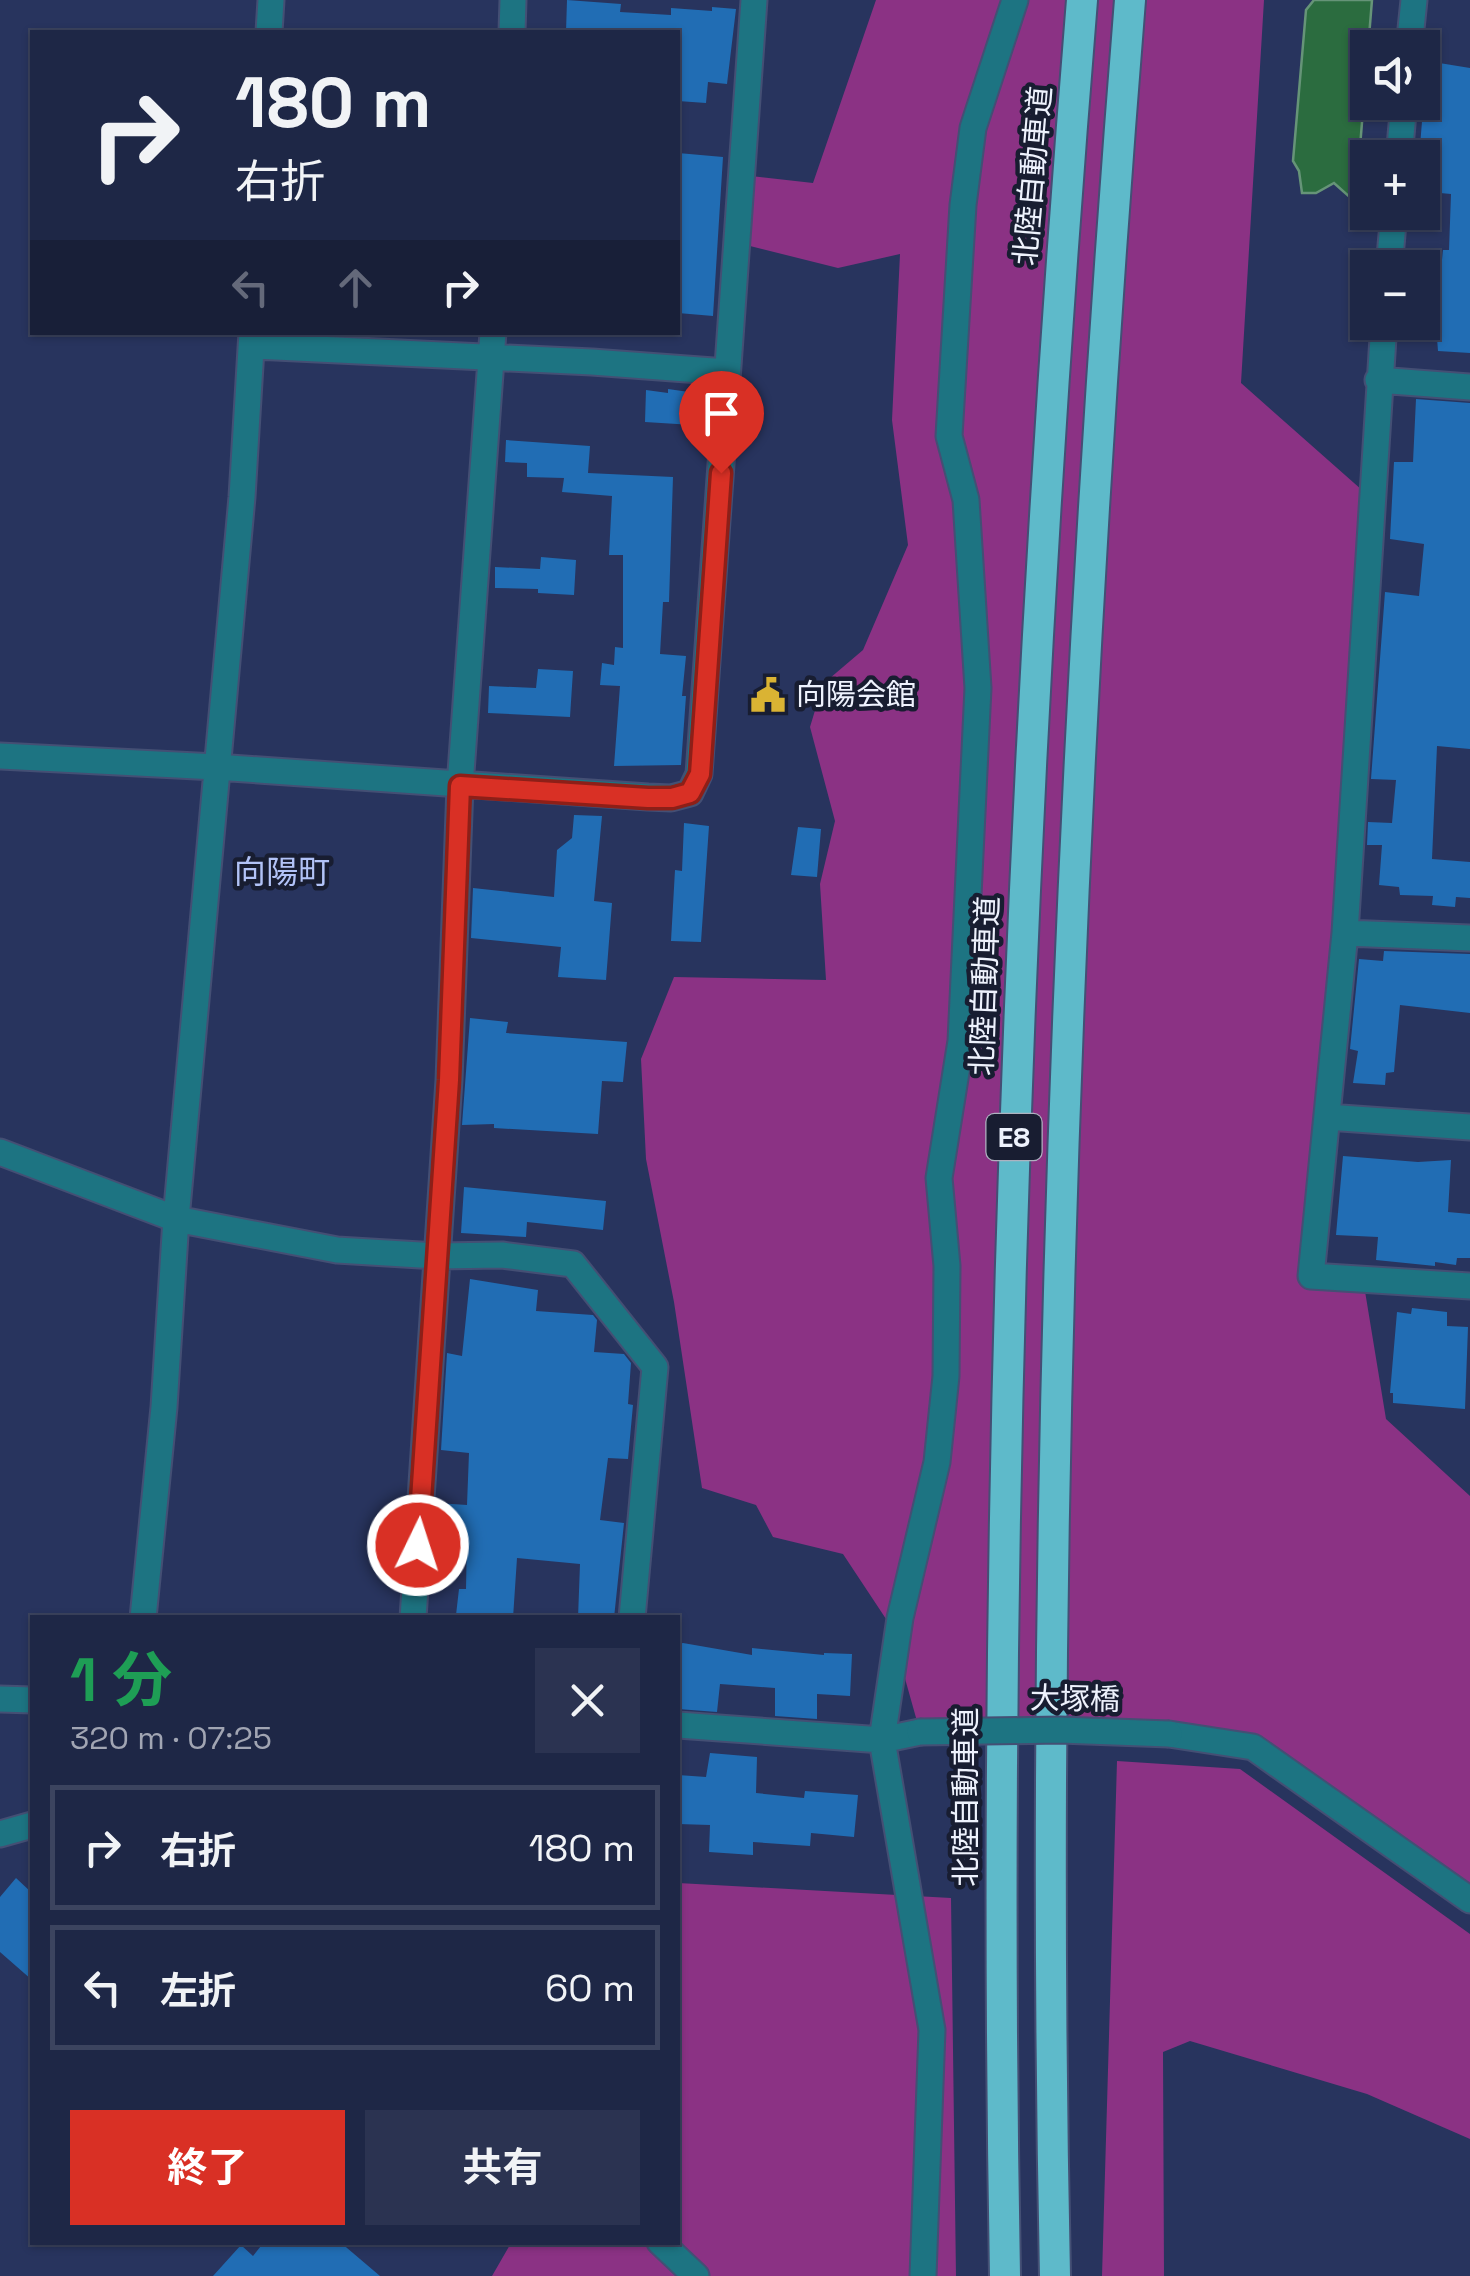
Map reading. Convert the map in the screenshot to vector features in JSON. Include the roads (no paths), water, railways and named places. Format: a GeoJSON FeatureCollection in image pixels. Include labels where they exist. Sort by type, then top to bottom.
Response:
{"type":"FeatureCollection","features":[{"type":"Feature","properties":{"kind":"highway","name":"北陸自動車道"},"geometry":{"type":"LineString","coordinates":[[1005,2276],[1000,1987],[1002,1618],[1011,1223],[1027,801],[1056,327],[1082,0]]}},
{"type":"Feature","properties":{"kind":"highway","name":"E8"},"geometry":{"type":"LineString","coordinates":[[1055,2276],[1048,1974],[1058,1221],[1103,332],[1130,0]]}},
{"type":"Feature","properties":{"kind":"street"},"geometry":{"type":"LineString","coordinates":[[269,30],[271,0]]}},
{"type":"Feature","properties":{"kind":"street"},"geometry":{"type":"LineString","coordinates":[[512,30],[514,0]]}},
{"type":"Feature","properties":{"kind":"street"},"geometry":{"type":"LineString","coordinates":[[0,756],[648,798],[690,793],[700,774],[754,0]]}},
{"type":"Feature","properties":{"kind":"street"},"geometry":{"type":"LineString","coordinates":[[922,2276],[932,2030],[882,1740],[900,1618],[937,1462],[946,1376],[946,1266],[939,1178],[960,1041],[978,688],[966,500],[949,436],[963,205],[973,128],[1015,0]]}},
{"type":"Feature","properties":{"kind":"street"},"geometry":{"type":"LineString","coordinates":[[1412,30],[1414,0]]}},
{"type":"Feature","properties":{"kind":"street"},"geometry":{"type":"LineString","coordinates":[[413,1615],[449,1080],[460,786],[493,335]]}},
{"type":"Feature","properties":{"kind":"street"},"geometry":{"type":"LineString","coordinates":[[143,1615],[242,497],[252,340],[727,372]]}},
{"type":"Feature","properties":{"kind":"street"},"geometry":{"type":"LineString","coordinates":[[1382,340],[1345,933],[1311,1276],[1470,1286]]}},
{"type":"Feature","properties":{"kind":"street"},"geometry":{"type":"LineString","coordinates":[[1378,380],[1470,387]]}},
{"type":"Feature","properties":{"kind":"street"},"geometry":{"type":"LineString","coordinates":[[1345,933],[1470,938]]}},
{"type":"Feature","properties":{"kind":"street"},"geometry":{"type":"LineString","coordinates":[[1326,1117],[1470,1127]]}},
{"type":"Feature","properties":{"kind":"street"},"geometry":{"type":"LineString","coordinates":[[0,1152],[176,1219],[337,1250],[502,1256],[573,1264],[655,1367],[632,1615]]}},
{"type":"Feature","properties":{"kind":"street"},"geometry":{"type":"LineString","coordinates":[[0,1699],[30,1700]]}},
{"type":"Feature","properties":{"kind":"street","name":"大塚橋"},"geometry":{"type":"LineString","coordinates":[[680,1725],[882,1740],[920,1732],[1060,1730],[1169,1734],[1253,1746],[1470,1900]]}},
{"type":"Feature","properties":{"kind":"street"},"geometry":{"type":"LineString","coordinates":[[0,1834],[30,1826]]}},
{"type":"Feature","properties":{"kind":"street"},"geometry":{"type":"LineString","coordinates":[[663,2245],[696,2276]]}},
{"type":"Feature","properties":{"kind":"place","name":"向陽会館"},"geometry":{"type":"Point","coordinates":[768,695]}},
{"type":"Feature","properties":{"kind":"district","name":"向陽町"},"geometry":{"type":"Point","coordinates":[282,872]}}]}
